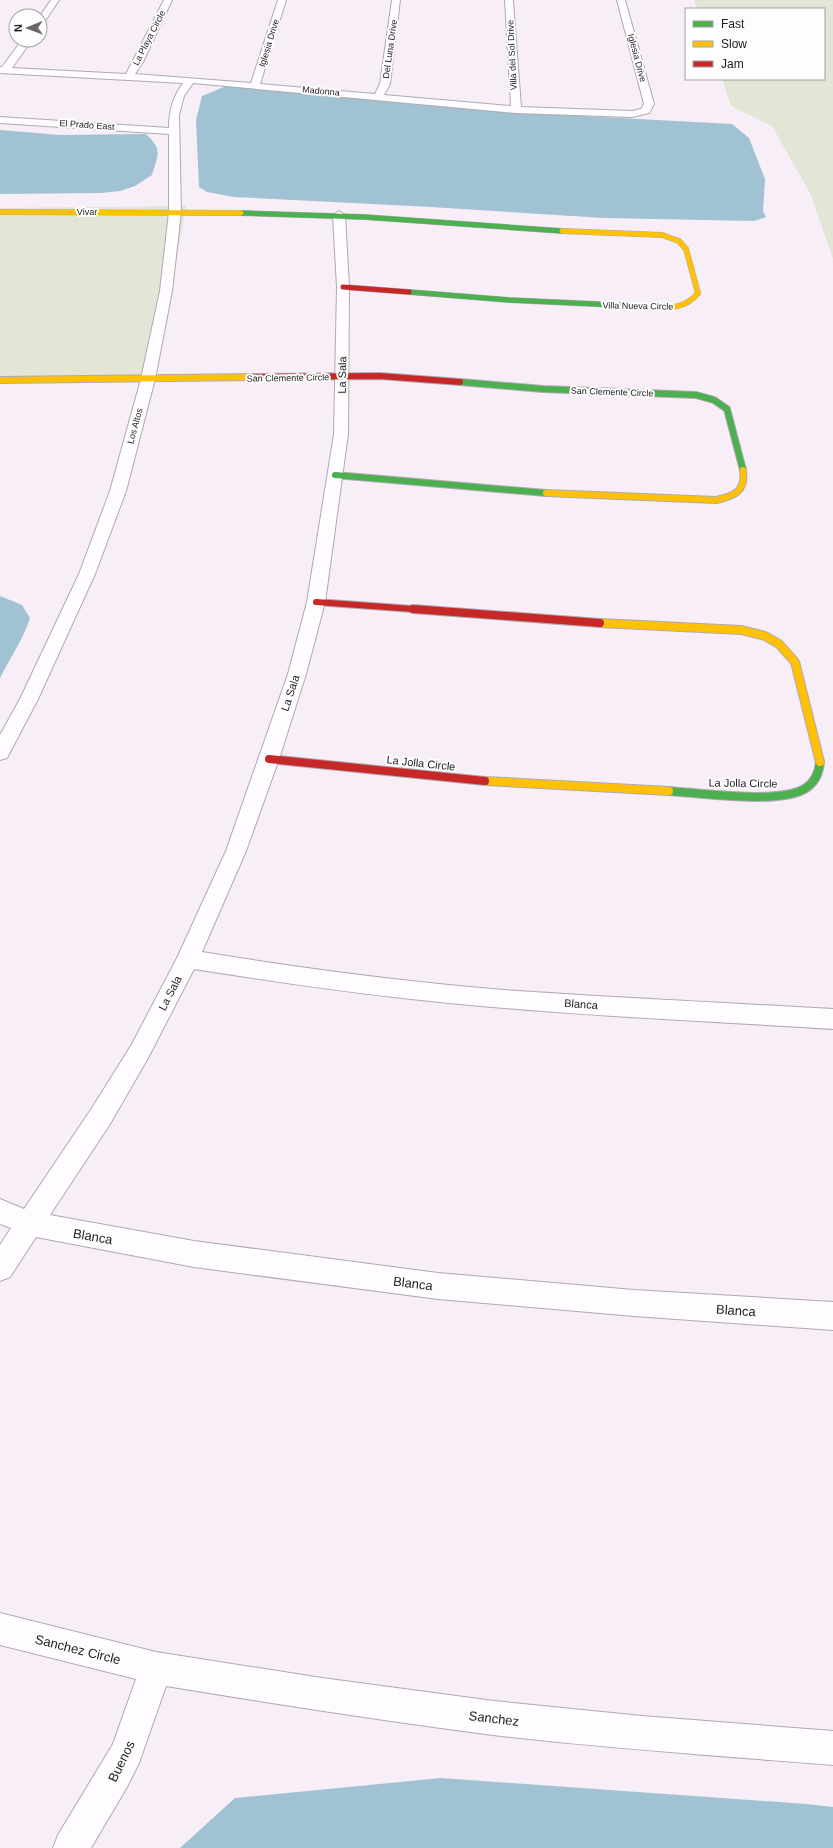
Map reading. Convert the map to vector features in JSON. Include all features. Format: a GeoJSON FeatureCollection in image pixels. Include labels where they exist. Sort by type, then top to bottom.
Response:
{"type":"FeatureCollection","features":[{"type":"Feature","properties":{"kind":"street"},"geometry":{"type":"LineString","coordinates":[[48,10],[55,0]]}},
{"type":"Feature","properties":{"kind":"street","name":"La Playa Circle"},"geometry":{"type":"LineString","coordinates":[[129,76],[138,62],[168,0]]}},
{"type":"Feature","properties":{"kind":"street","name":"Iglesia Drive"},"geometry":{"type":"LineString","coordinates":[[255,85],[282,0]]}},
{"type":"Feature","properties":{"kind":"street","name":"Del Luna Drive"},"geometry":{"type":"LineString","coordinates":[[378,97],[385,84],[396,0]]}},
{"type":"Feature","properties":{"kind":"street","name":"Villa del Sol Drive"},"geometry":{"type":"LineString","coordinates":[[509,0],[516,110]]}},
{"type":"Feature","properties":{"kind":"street","name":"Iglesia Drive"},"geometry":{"type":"LineString","coordinates":[[621,0],[649,104],[648,109],[641,112]]}},
{"type":"Feature","properties":{"kind":"street"},"geometry":{"type":"LineString","coordinates":[[3,70],[21,48]]}},
{"type":"Feature","properties":{"kind":"street","name":"Madonna"},"geometry":{"type":"LineString","coordinates":[[3,70],[129,76],[255,85],[516,110],[610,114],[641,112]]}},
{"type":"Feature","properties":{"kind":"street","name":"Los Altos"},"geometry":{"type":"LineString","coordinates":[[0,753],[29,699],[93,560],[118,492],[148,379],[166,291],[175,212],[174,115],[177,102],[190,80]]}},
{"type":"Feature","properties":{"kind":"street","name":"El Prado East"},"geometry":{"type":"LineString","coordinates":[[0,120],[174,131]]}},
{"type":"Feature","properties":{"kind":"street","name":"Vivar"},"geometry":{"type":"LineString","coordinates":[[0,212],[175,212]]}},
{"type":"Feature","properties":{"kind":"street"},"geometry":{"type":"LineString","coordinates":[[175,212],[339,216]]}},
{"type":"Feature","properties":{"kind":"street","name":"La Sala"},"geometry":{"type":"LineString","coordinates":[[0,1268],[101,1116],[140,1051],[188,959],[236,851],[269,759],[297,674],[316,602],[341,434],[343,287],[339,216]]}},
{"type":"Feature","properties":{"kind":"street","name":"Villa Nueva Circle"},"geometry":{"type":"LineString","coordinates":[[339,216],[519,229],[649,234],[668,237],[679,241],[686,249],[698,293],[697,296],[689,303],[665,307],[509,300],[343,287]]}},
{"type":"Feature","properties":{"kind":"street","name":"San Clemente Circle"},"geometry":{"type":"LineString","coordinates":[[0,380],[397,377],[543,389],[686,394],[707,397],[721,404],[730,413],[745,478],[744,483],[738,493],[726,498],[710,500],[542,493],[335,475]]}},
{"type":"Feature","properties":{"kind":"street","name":"La Jolla Circle"},"geometry":{"type":"LineString","coordinates":[[269,759],[539,785],[766,796],[787,795],[805,789],[812,784],[820,769],[820,760],[792,655],[780,644],[758,634],[741,630],[618,626],[485,617],[316,602]]}},
{"type":"Feature","properties":{"kind":"street","name":"Blanca"},"geometry":{"type":"LineString","coordinates":[[188,959],[263,971],[413,990],[511,999],[833,1019]]}},
{"type":"Feature","properties":{"kind":"street","name":"Blanca"},"geometry":{"type":"LineString","coordinates":[[0,1211],[30,1224],[194,1254],[438,1286],[634,1303],[833,1316]]}},
{"type":"Feature","properties":{"kind":"street","name":"Sanchez Circle"},"geometry":{"type":"LineString","coordinates":[[0,1629],[156,1668]]}},
{"type":"Feature","properties":{"kind":"street","name":"Sanchez"},"geometry":{"type":"LineString","coordinates":[[156,1668],[322,1694],[494,1718],[658,1735],[833,1748]]}},
{"type":"Feature","properties":{"kind":"street","name":"Buenos"},"geometry":{"type":"LineString","coordinates":[[71,1848],[115,1775],[127,1751],[156,1668]]}},
{"type":"Feature","properties":{"kind":"shaded area"},"geometry":{"type":"Polygon","coordinates":[[[694,0],[833,0],[833,259],[810,193],[772,126],[731,106],[722,80],[825,80],[825,8],[697,8],[694,0]]]}},
{"type":"Feature","properties":{"kind":"shaded area"},"geometry":{"type":"Polygon","coordinates":[[[186,206],[156,377],[0,380],[0,208],[186,206]]]}},
{"type":"Feature","properties":{"kind":"water"},"geometry":{"type":"Polygon","coordinates":[[[253,86],[268,90],[489,111],[732,124],[749,138],[765,179],[763,211],[766,217],[754,221],[604,218],[234,197],[207,192],[199,187],[196,120],[202,96],[224,87],[253,86]]]}},
{"type":"Feature","properties":{"kind":"water"},"geometry":{"type":"Polygon","coordinates":[[[0,130],[60,135],[146,134],[155,144],[158,153],[152,175],[135,186],[120,191],[101,193],[0,194],[0,130]]]}},
{"type":"Feature","properties":{"kind":"water"},"geometry":{"type":"Polygon","coordinates":[[[0,596],[22,605],[30,618],[21,640],[0,678],[0,596]]]}},
{"type":"Feature","properties":{"kind":"water"},"geometry":{"type":"Polygon","coordinates":[[[441,1778],[833,1807],[833,1848],[180,1848],[235,1798],[441,1778]]]}},
{"type":"Feature","properties":{"kind":"traffic: fast"},"geometry":{"type":"LineString","coordinates":[[241,213],[364,217],[562,231]]}},
{"type":"Feature","properties":{"kind":"traffic: fast"},"geometry":{"type":"LineString","coordinates":[[409,292],[509,300],[638,306]]}},
{"type":"Feature","properties":{"kind":"traffic: fast"},"geometry":{"type":"LineString","coordinates":[[460,382],[543,389],[696,395],[714,400],[727,409],[743,470]]}},
{"type":"Feature","properties":{"kind":"traffic: fast"},"geometry":{"type":"LineString","coordinates":[[335,475],[546,493]]}},
{"type":"Feature","properties":{"kind":"traffic: fast"},"geometry":{"type":"LineString","coordinates":[[669,791],[739,796],[776,796],[792,794],[811,785],[819,771],[820,762]]}},
{"type":"Feature","properties":{"kind":"traffic: slow"},"geometry":{"type":"LineString","coordinates":[[0,212],[241,213]]}},
{"type":"Feature","properties":{"kind":"traffic: slow"},"geometry":{"type":"LineString","coordinates":[[562,231],[662,235],[679,241],[686,249],[698,293],[687,304],[679,306],[662,308],[638,306]]}},
{"type":"Feature","properties":{"kind":"traffic: slow"},"geometry":{"type":"LineString","coordinates":[[0,380],[255,377]]}},
{"type":"Feature","properties":{"kind":"traffic: slow"},"geometry":{"type":"LineString","coordinates":[[546,493],[716,500],[729,497],[738,492],[743,483],[743,470]]}},
{"type":"Feature","properties":{"kind":"traffic: slow"},"geometry":{"type":"LineString","coordinates":[[600,623],[741,630],[765,636],[779,644],[795,662],[820,762]]}},
{"type":"Feature","properties":{"kind":"traffic: slow"},"geometry":{"type":"LineString","coordinates":[[485,781],[553,786],[669,791]]}},
{"type":"Feature","properties":{"kind":"traffic: jam"},"geometry":{"type":"LineString","coordinates":[[343,287],[409,292]]}},
{"type":"Feature","properties":{"kind":"traffic: jam"},"geometry":{"type":"LineString","coordinates":[[255,377],[380,376],[460,382]]}},
{"type":"Feature","properties":{"kind":"traffic: jam"},"geometry":{"type":"LineString","coordinates":[[316,602],[600,623]]}},
{"type":"Feature","properties":{"kind":"traffic: jam"},"geometry":{"type":"LineString","coordinates":[[269,759],[485,781]]}}]}
